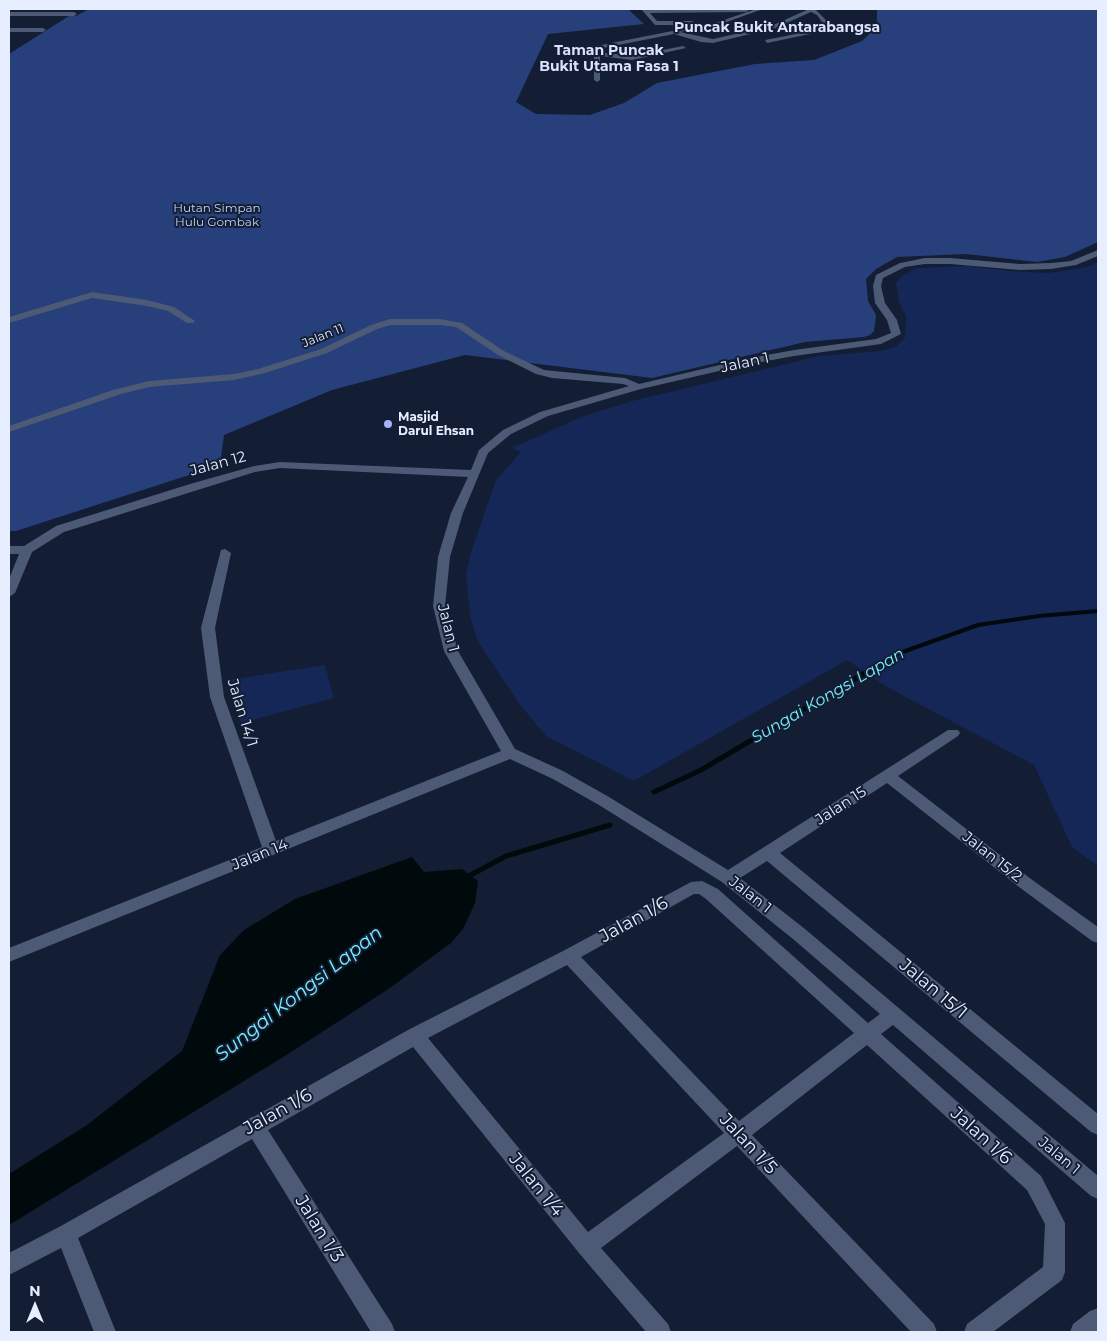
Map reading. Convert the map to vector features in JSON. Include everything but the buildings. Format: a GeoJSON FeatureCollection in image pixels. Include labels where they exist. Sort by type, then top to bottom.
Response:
{"type":"FeatureCollection","features":[{"type":"Feature","properties":{"kind":"street"},"geometry":{"type":"LineString","coordinates":[[41,14],[51,9]]}},
{"type":"Feature","properties":{"kind":"street"},"geometry":{"type":"LineString","coordinates":[[645,10],[655,23],[686,23],[699,22],[745,9]]}},
{"type":"Feature","properties":{"kind":"street"},"geometry":{"type":"LineString","coordinates":[[645,10],[757,10]]}},
{"type":"Feature","properties":{"kind":"street"},"geometry":{"type":"LineString","coordinates":[[683,48],[632,58],[597,54],[588,49],[675,33],[718,23],[757,10]]}},
{"type":"Feature","properties":{"kind":"street"},"geometry":{"type":"LineString","coordinates":[[675,33],[713,41],[773,27],[812,10],[819,14],[825,22],[813,32],[767,41]]}},
{"type":"Feature","properties":{"kind":"street"},"geometry":{"type":"LineString","coordinates":[[9,14],[74,14]]}},
{"type":"Feature","properties":{"kind":"street"},"geometry":{"type":"LineString","coordinates":[[9,30],[43,30]]}},
{"type":"Feature","properties":{"kind":"street"},"geometry":{"type":"LineString","coordinates":[[597,54],[597,80]]}},
{"type":"Feature","properties":{"kind":"street","name":"Jalan 1"},"geometry":{"type":"LineString","coordinates":[[1098,253],[1073,263],[1051,266],[1020,267],[950,261],[925,261],[903,265],[879,277],[877,286],[880,303],[892,320],[896,334],[878,342],[794,353],[745,362],[638,387],[544,414],[508,432],[483,452],[457,513],[444,557],[439,606],[451,651],[510,753],[558,775],[728,878],[799,934],[892,1015],[1098,1188]]}},
{"type":"Feature","properties":{"kind":"street"},"geometry":{"type":"LineString","coordinates":[[9,320],[92,296],[147,303],[171,309],[190,322]]}},
{"type":"Feature","properties":{"kind":"street","name":"Jalan 11"},"geometry":{"type":"LineString","coordinates":[[9,429],[117,392],[149,384],[234,377],[261,371],[324,351],[374,327],[390,322],[440,322],[459,325],[501,353],[540,372],[552,376],[625,381],[638,387]]}},
{"type":"Feature","properties":{"kind":"street","name":"Jalan 12"},"geometry":{"type":"LineString","coordinates":[[27,550],[60,529],[254,469],[280,465],[475,474]]}},
{"type":"Feature","properties":{"kind":"street"},"geometry":{"type":"LineString","coordinates":[[9,550],[27,550],[9,593]]}},
{"type":"Feature","properties":{"kind":"street","name":"Jalan 14/1"},"geometry":{"type":"LineString","coordinates":[[224,553],[208,628],[217,697],[271,850]]}},
{"type":"Feature","properties":{"kind":"street","name":"Jalan 15"},"geometry":{"type":"LineString","coordinates":[[728,878],[953,733]]}},
{"type":"Feature","properties":{"kind":"street","name":"Jalan 14"},"geometry":{"type":"LineString","coordinates":[[9,955],[510,753]]}},
{"type":"Feature","properties":{"kind":"street","name":"Jalan 15/2"},"geometry":{"type":"LineString","coordinates":[[888,776],[1025,883],[1098,936]]}},
{"type":"Feature","properties":{"kind":"street","name":"Jalan 15/1"},"geometry":{"type":"LineString","coordinates":[[769,853],[1098,1126]]}},
{"type":"Feature","properties":{"kind":"street","name":"Jalan 1/6"},"geometry":{"type":"LineString","coordinates":[[9,1264],[66,1234],[254,1125],[415,1036],[569,956],[691,888],[702,887],[1034,1183],[1055,1223],[1054,1272],[975,1332]]}},
{"type":"Feature","properties":{"kind":"street","name":"Jalan 1/5"},"geometry":{"type":"LineString","coordinates":[[569,956],[926,1332]]}},
{"type":"Feature","properties":{"kind":"street"},"geometry":{"type":"LineString","coordinates":[[586,1246],[738,1134],[892,1015]]}},
{"type":"Feature","properties":{"kind":"street","name":"Jalan 1/4"},"geometry":{"type":"LineString","coordinates":[[415,1036],[586,1246],[660,1332]]}},
{"type":"Feature","properties":{"kind":"street","name":"Jalan 1/3"},"geometry":{"type":"LineString","coordinates":[[254,1125],[384,1332]]}},
{"type":"Feature","properties":{"kind":"street"},"geometry":{"type":"LineString","coordinates":[[66,1234],[105,1332]]}},
{"type":"Feature","properties":{"kind":"street"},"geometry":{"type":"LineString","coordinates":[[1081,1332],[1098,1319]]}},
{"type":"Feature","properties":{"kind":"shaded area"},"geometry":{"type":"Polygon","coordinates":[[[1098,262],[1098,866],[1072,847],[1034,765],[887,687],[847,660],[634,781],[546,736],[520,705],[478,642],[470,616],[466,576],[471,552],[496,480],[521,452],[512,448],[581,417],[632,401],[819,356],[881,351],[897,346],[905,337],[906,316],[899,302],[896,283],[902,276],[916,268],[969,266],[1049,273],[1087,267],[1098,262]]]}},
{"type":"Feature","properties":{"kind":"shaded area"},"geometry":{"type":"Polygon","coordinates":[[[325,665],[334,698],[241,723],[228,680],[325,665]]]}},
{"type":"Feature","properties":{"kind":"green space","name":"Hutan Simpan Hulu Gombak"},"geometry":{"type":"Polygon","coordinates":[[[89,9],[628,9],[644,24],[548,34],[516,102],[536,114],[590,115],[624,103],[657,83],[755,64],[814,60],[862,41],[877,27],[877,9],[1098,9],[1098,242],[1065,257],[1037,262],[966,254],[897,257],[876,269],[866,279],[868,301],[876,315],[874,331],[870,335],[805,342],[652,378],[465,355],[332,390],[224,435],[220,465],[16,531],[9,531],[9,54],[69,16],[76,16],[89,9]]]}},
{"type":"Feature","properties":{"kind":"water"},"geometry":{"type":"Polygon","coordinates":[[[412,857],[424,872],[462,869],[478,881],[475,903],[463,929],[451,943],[387,990],[288,1054],[9,1225],[9,1174],[87,1125],[182,1051],[220,955],[244,930],[295,899],[412,857]]]}},
{"type":"Feature","properties":{"kind":"waterway","name":"Sungai Kongsi Lapan"},"geometry":{"type":"LineString","coordinates":[[873,668],[897,654],[978,625],[1039,616],[1098,611]]}},
{"type":"Feature","properties":{"kind":"waterway","name":"Sungai Kongsi Lapan"},"geometry":{"type":"LineString","coordinates":[[654,792],[701,770],[875,667]]}},
{"type":"Feature","properties":{"kind":"waterway","name":"Sungai Kongsi Lapan"},"geometry":{"type":"LineString","coordinates":[[467,877],[506,856],[610,825]]}},
{"type":"Feature","properties":{"kind":"place","name":"Masjid Darul Ehsan"},"geometry":{"type":"Point","coordinates":[388,424]}},
{"type":"Feature","properties":{"kind":"district","name":"Puncak Bukit Antarabangsa"},"geometry":{"type":"Point","coordinates":[777,28]}},
{"type":"Feature","properties":{"kind":"district","name":"Taman Puncak Bukit Utama Fasa 1"},"geometry":{"type":"Point","coordinates":[609,59]}}]}
